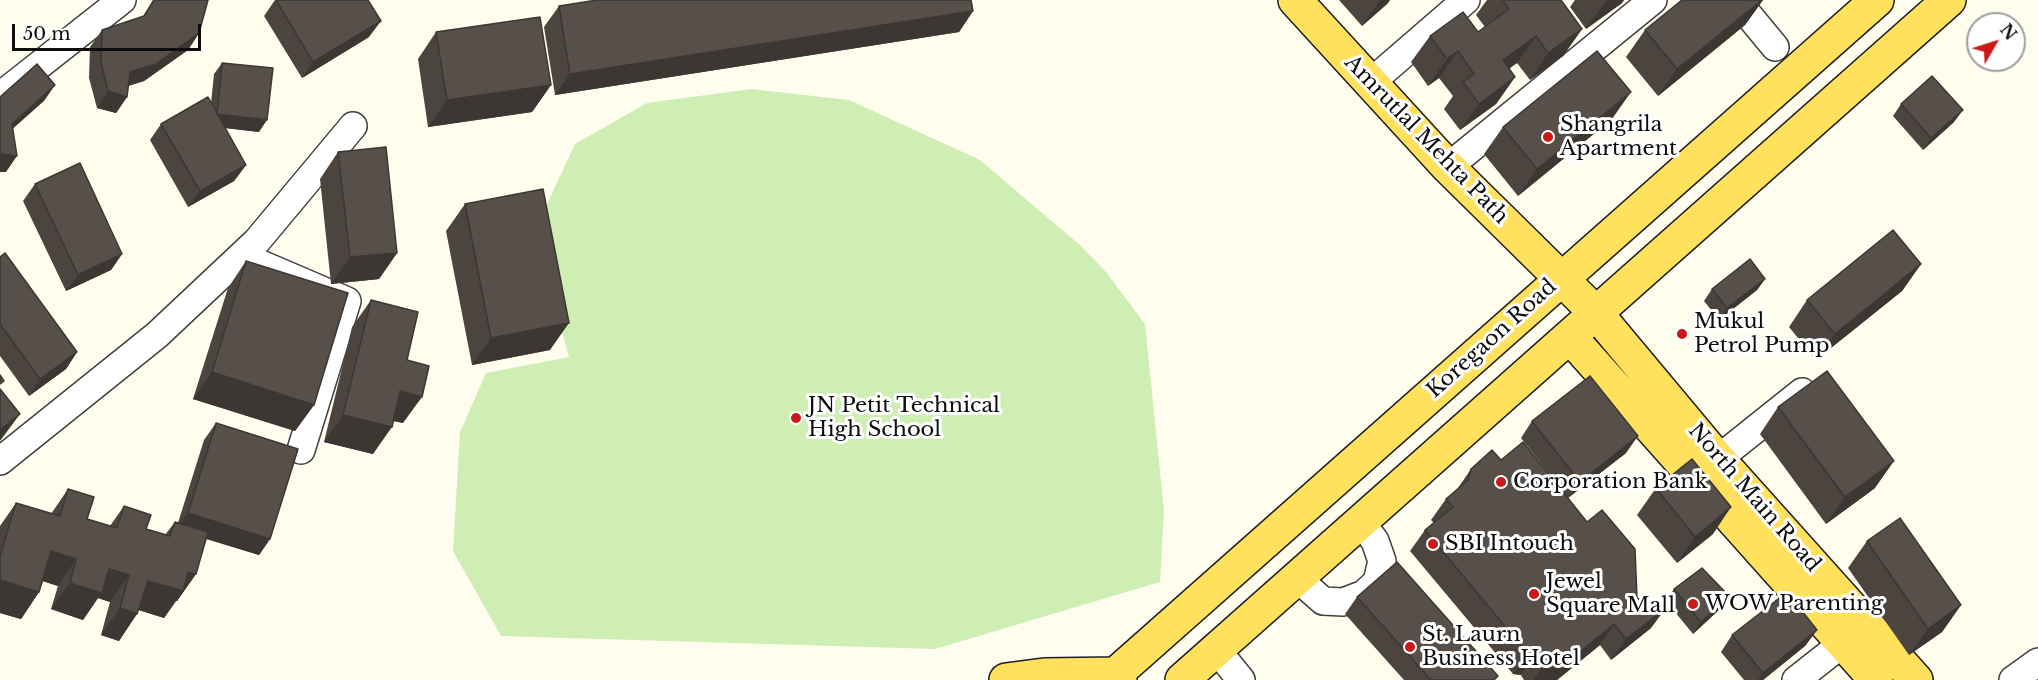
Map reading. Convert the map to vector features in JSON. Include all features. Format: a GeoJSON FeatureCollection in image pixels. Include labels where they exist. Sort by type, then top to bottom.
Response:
{"type":"FeatureCollection","features":[{"type":"Feature","properties":{"kind":"main road","name":"Amrutlal Mehta Path"},"geometry":{"type":"LineString","coordinates":[[1295,0],[1448,167],[1596,313]]}},
{"type":"Feature","properties":{"kind":"main road","name":"Koregaon Road"},"geometry":{"type":"LineString","coordinates":[[1115,678],[1561,278],[1877,0]]}},
{"type":"Feature","properties":{"kind":"main road"},"geometry":{"type":"LineString","coordinates":[[1186,679],[1949,0]]}},
{"type":"Feature","properties":{"kind":"main road","name":"North Main Road"},"geometry":{"type":"LineString","coordinates":[[1596,313],[1718,459],[1916,680]]}},
{"type":"Feature","properties":{"kind":"main road","name":"North Main Road"},"geometry":{"type":"LineString","coordinates":[[1570,337],[1876,680]]}},
{"type":"Feature","properties":{"kind":"main road"},"geometry":{"type":"LineString","coordinates":[[1006,680],[1044,675],[1115,678]]}},
{"type":"Feature","properties":{"kind":"street"},"geometry":{"type":"LineString","coordinates":[[0,96],[122,0]]}},
{"type":"Feature","properties":{"kind":"street"},"geometry":{"type":"LineString","coordinates":[[1370,83],[1466,0]]}},
{"type":"Feature","properties":{"kind":"street"},"geometry":{"type":"LineString","coordinates":[[1448,167],[1653,0]]}},
{"type":"Feature","properties":{"kind":"street"},"geometry":{"type":"LineString","coordinates":[[1736,0],[1775,47]]}},
{"type":"Feature","properties":{"kind":"street"},"geometry":{"type":"LineString","coordinates":[[0,461],[157,334],[257,242],[353,126]]}},
{"type":"Feature","properties":{"kind":"street"},"geometry":{"type":"LineString","coordinates":[[242,256],[347,301],[301,450]]}},
{"type":"Feature","properties":{"kind":"street"},"geometry":{"type":"LineString","coordinates":[[1718,459],[1819,379]]}},
{"type":"Feature","properties":{"kind":"street"},"geometry":{"type":"LineString","coordinates":[[1298,578],[1323,601],[1343,603],[1364,594],[1377,582],[1382,561],[1375,541],[1361,522]]}},
{"type":"Feature","properties":{"kind":"street"},"geometry":{"type":"LineString","coordinates":[[1796,680],[1842,643]]}},
{"type":"Feature","properties":{"kind":"street"},"geometry":{"type":"LineString","coordinates":[[1216,650],[1241,680]]}},
{"type":"Feature","properties":{"kind":"street"},"geometry":{"type":"LineString","coordinates":[[2013,680],[2038,662]]}},
{"type":"Feature","properties":{"kind":"green space","name":"JN Petit Technical High School"},"geometry":{"type":"Polygon","coordinates":[[[751,89],[849,100],[980,160],[1081,246],[1106,272],[1145,324],[1164,511],[1160,582],[935,649],[501,636],[453,551],[460,432],[486,373],[569,357],[534,232],[575,144],[647,103],[751,89]]]}},
{"type":"Feature","properties":{"kind":"building"},"geometry":{"type":"Polygon","coordinates":[[[154,0],[208,0],[199,33],[156,64],[130,72],[127,97],[108,91],[101,62],[102,30],[144,16],[154,0]]]}},
{"type":"Feature","properties":{"kind":"building"},"geometry":{"type":"Polygon","coordinates":[[[276,0],[368,0],[381,21],[313,62],[276,0]]]}},
{"type":"Feature","properties":{"kind":"building"},"geometry":{"type":"Polygon","coordinates":[[[597,0],[971,0],[973,11],[570,74],[559,6],[597,0]]]}},
{"type":"Feature","properties":{"kind":"building"},"geometry":{"type":"Polygon","coordinates":[[[1503,0],[1561,0],[1582,29],[1548,53],[1536,36],[1503,60],[1515,77],[1479,104],[1463,82],[1474,74],[1458,51],[1447,59],[1430,36],[1463,12],[1478,32],[1509,9],[1503,0]]]}},
{"type":"Feature","properties":{"kind":"building"},"geometry":{"type":"Polygon","coordinates":[[[1682,0],[1762,0],[1677,69],[1645,30],[1682,0]]]}},
{"type":"Feature","properties":{"kind":"building"},"geometry":{"type":"Polygon","coordinates":[[[540,17],[551,85],[447,100],[436,32],[540,17]]]}},
{"type":"Feature","properties":{"kind":"building","name":"Shangrila Apartment"},"geometry":{"type":"Polygon","coordinates":[[[1597,51],[1631,92],[1537,169],[1503,127],[1597,51]]]}},
{"type":"Feature","properties":{"kind":"building"},"geometry":{"type":"Polygon","coordinates":[[[222,63],[273,68],[267,120],[217,114],[222,63]]]}},
{"type":"Feature","properties":{"kind":"building"},"geometry":{"type":"Polygon","coordinates":[[[37,64],[55,85],[12,124],[17,156],[0,154],[0,97],[37,64]]]}},
{"type":"Feature","properties":{"kind":"building"},"geometry":{"type":"Polygon","coordinates":[[[1932,76],[1963,110],[1931,138],[1901,104],[1932,76]]]}},
{"type":"Feature","properties":{"kind":"building"},"geometry":{"type":"Polygon","coordinates":[[[208,97],[246,165],[200,191],[161,124],[208,97]]]}},
{"type":"Feature","properties":{"kind":"building"},"geometry":{"type":"Polygon","coordinates":[[[386,147],[397,253],[350,257],[338,152],[386,147]]]}},
{"type":"Feature","properties":{"kind":"building"},"geometry":{"type":"Polygon","coordinates":[[[80,163],[122,254],[78,275],[35,184],[80,163]]]}},
{"type":"Feature","properties":{"kind":"building"},"geometry":{"type":"Polygon","coordinates":[[[543,189],[569,323],[491,338],[465,204],[543,189]]]}},
{"type":"Feature","properties":{"kind":"building"},"geometry":{"type":"Polygon","coordinates":[[[1893,230],[1921,264],[1835,334],[1807,300],[1893,230]]]}},
{"type":"Feature","properties":{"kind":"building"},"geometry":{"type":"Polygon","coordinates":[[[5,253],[77,352],[40,379],[0,324],[0,257],[5,253]]]}},
{"type":"Feature","properties":{"kind":"building"},"geometry":{"type":"Polygon","coordinates":[[[1750,259],[1765,279],[1727,308],[1712,289],[1750,259]]]}},
{"type":"Feature","properties":{"kind":"building"},"geometry":{"type":"Polygon","coordinates":[[[246,261],[348,293],[314,405],[212,372],[246,261]]]}},
{"type":"Feature","properties":{"kind":"building"},"geometry":{"type":"Polygon","coordinates":[[[371,300],[418,312],[407,360],[429,366],[422,397],[400,391],[392,427],[343,415],[371,300]]]}},
{"type":"Feature","properties":{"kind":"building"},"geometry":{"type":"Polygon","coordinates":[[[1827,371],[1894,461],[1845,497],[1778,407],[1827,371]]]}},
{"type":"Feature","properties":{"kind":"building"},"geometry":{"type":"Polygon","coordinates":[[[1590,376],[1638,436],[1580,482],[1532,421],[1590,376]]]}},
{"type":"Feature","properties":{"kind":"building"},"geometry":{"type":"Polygon","coordinates":[[[0,389],[20,414],[0,430],[0,389]]]}},
{"type":"Feature","properties":{"kind":"building"},"geometry":{"type":"Polygon","coordinates":[[[216,423],[298,449],[270,539],[188,513],[216,423]]]}},
{"type":"Feature","properties":{"kind":"building","name":"Jewel Square Mall"},"geometry":{"type":"Polygon","coordinates":[[[1523,442],[1587,522],[1602,510],[1635,549],[1637,598],[1666,608],[1626,639],[1614,624],[1563,666],[1543,666],[1535,654],[1527,653],[1425,530],[1453,507],[1446,499],[1468,480],[1471,469],[1492,450],[1501,460],[1523,442]]]}},
{"type":"Feature","properties":{"kind":"building"},"geometry":{"type":"Polygon","coordinates":[[[1692,459],[1731,507],[1695,537],[1656,488],[1692,459]]]}},
{"type":"Feature","properties":{"kind":"building"},"geometry":{"type":"Polygon","coordinates":[[[68,489],[94,497],[87,519],[117,528],[124,506],[151,515],[146,529],[170,536],[175,522],[208,532],[196,574],[188,572],[183,591],[148,581],[137,614],[120,608],[129,575],[109,569],[102,593],[70,583],[76,559],[51,551],[39,592],[0,580],[0,556],[16,503],[60,516],[68,489]]]}},
{"type":"Feature","properties":{"kind":"building"},"geometry":{"type":"Polygon","coordinates":[[[1900,518],[1961,605],[1928,629],[1867,541],[1900,518]]]}},
{"type":"Feature","properties":{"kind":"building"},"geometry":{"type":"Polygon","coordinates":[[[1397,562],[1498,676],[1494,680],[1431,680],[1357,597],[1397,562]]]}},
{"type":"Feature","properties":{"kind":"building"},"geometry":{"type":"Polygon","coordinates":[[[1702,568],[1729,596],[1701,622],[1674,589],[1702,568]]]}},
{"type":"Feature","properties":{"kind":"building"},"geometry":{"type":"Polygon","coordinates":[[[1787,592],[1817,630],[1763,673],[1732,635],[1787,592]]]}},
{"type":"Feature","properties":{"kind":"place","name":"Shangrila Apartment"},"geometry":{"type":"Point","coordinates":[1548,137]}},
{"type":"Feature","properties":{"kind":"place","name":"Mukul Petrol Pump"},"geometry":{"type":"Point","coordinates":[1682,334]}},
{"type":"Feature","properties":{"kind":"place","name":"JN Petit Technical High School"},"geometry":{"type":"Point","coordinates":[796,418]}},
{"type":"Feature","properties":{"kind":"place","name":"Corporation Bank"},"geometry":{"type":"Point","coordinates":[1501,482]}},
{"type":"Feature","properties":{"kind":"place","name":"SBI Intouch"},"geometry":{"type":"Point","coordinates":[1433,544]}},
{"type":"Feature","properties":{"kind":"place","name":"Jewel Square Mall"},"geometry":{"type":"Point","coordinates":[1534,594]}},
{"type":"Feature","properties":{"kind":"place","name":"WOW Parenting"},"geometry":{"type":"Point","coordinates":[1693,604]}},
{"type":"Feature","properties":{"kind":"place","name":"St. Laurn Business Hotel"},"geometry":{"type":"Point","coordinates":[1410,647]}}]}
